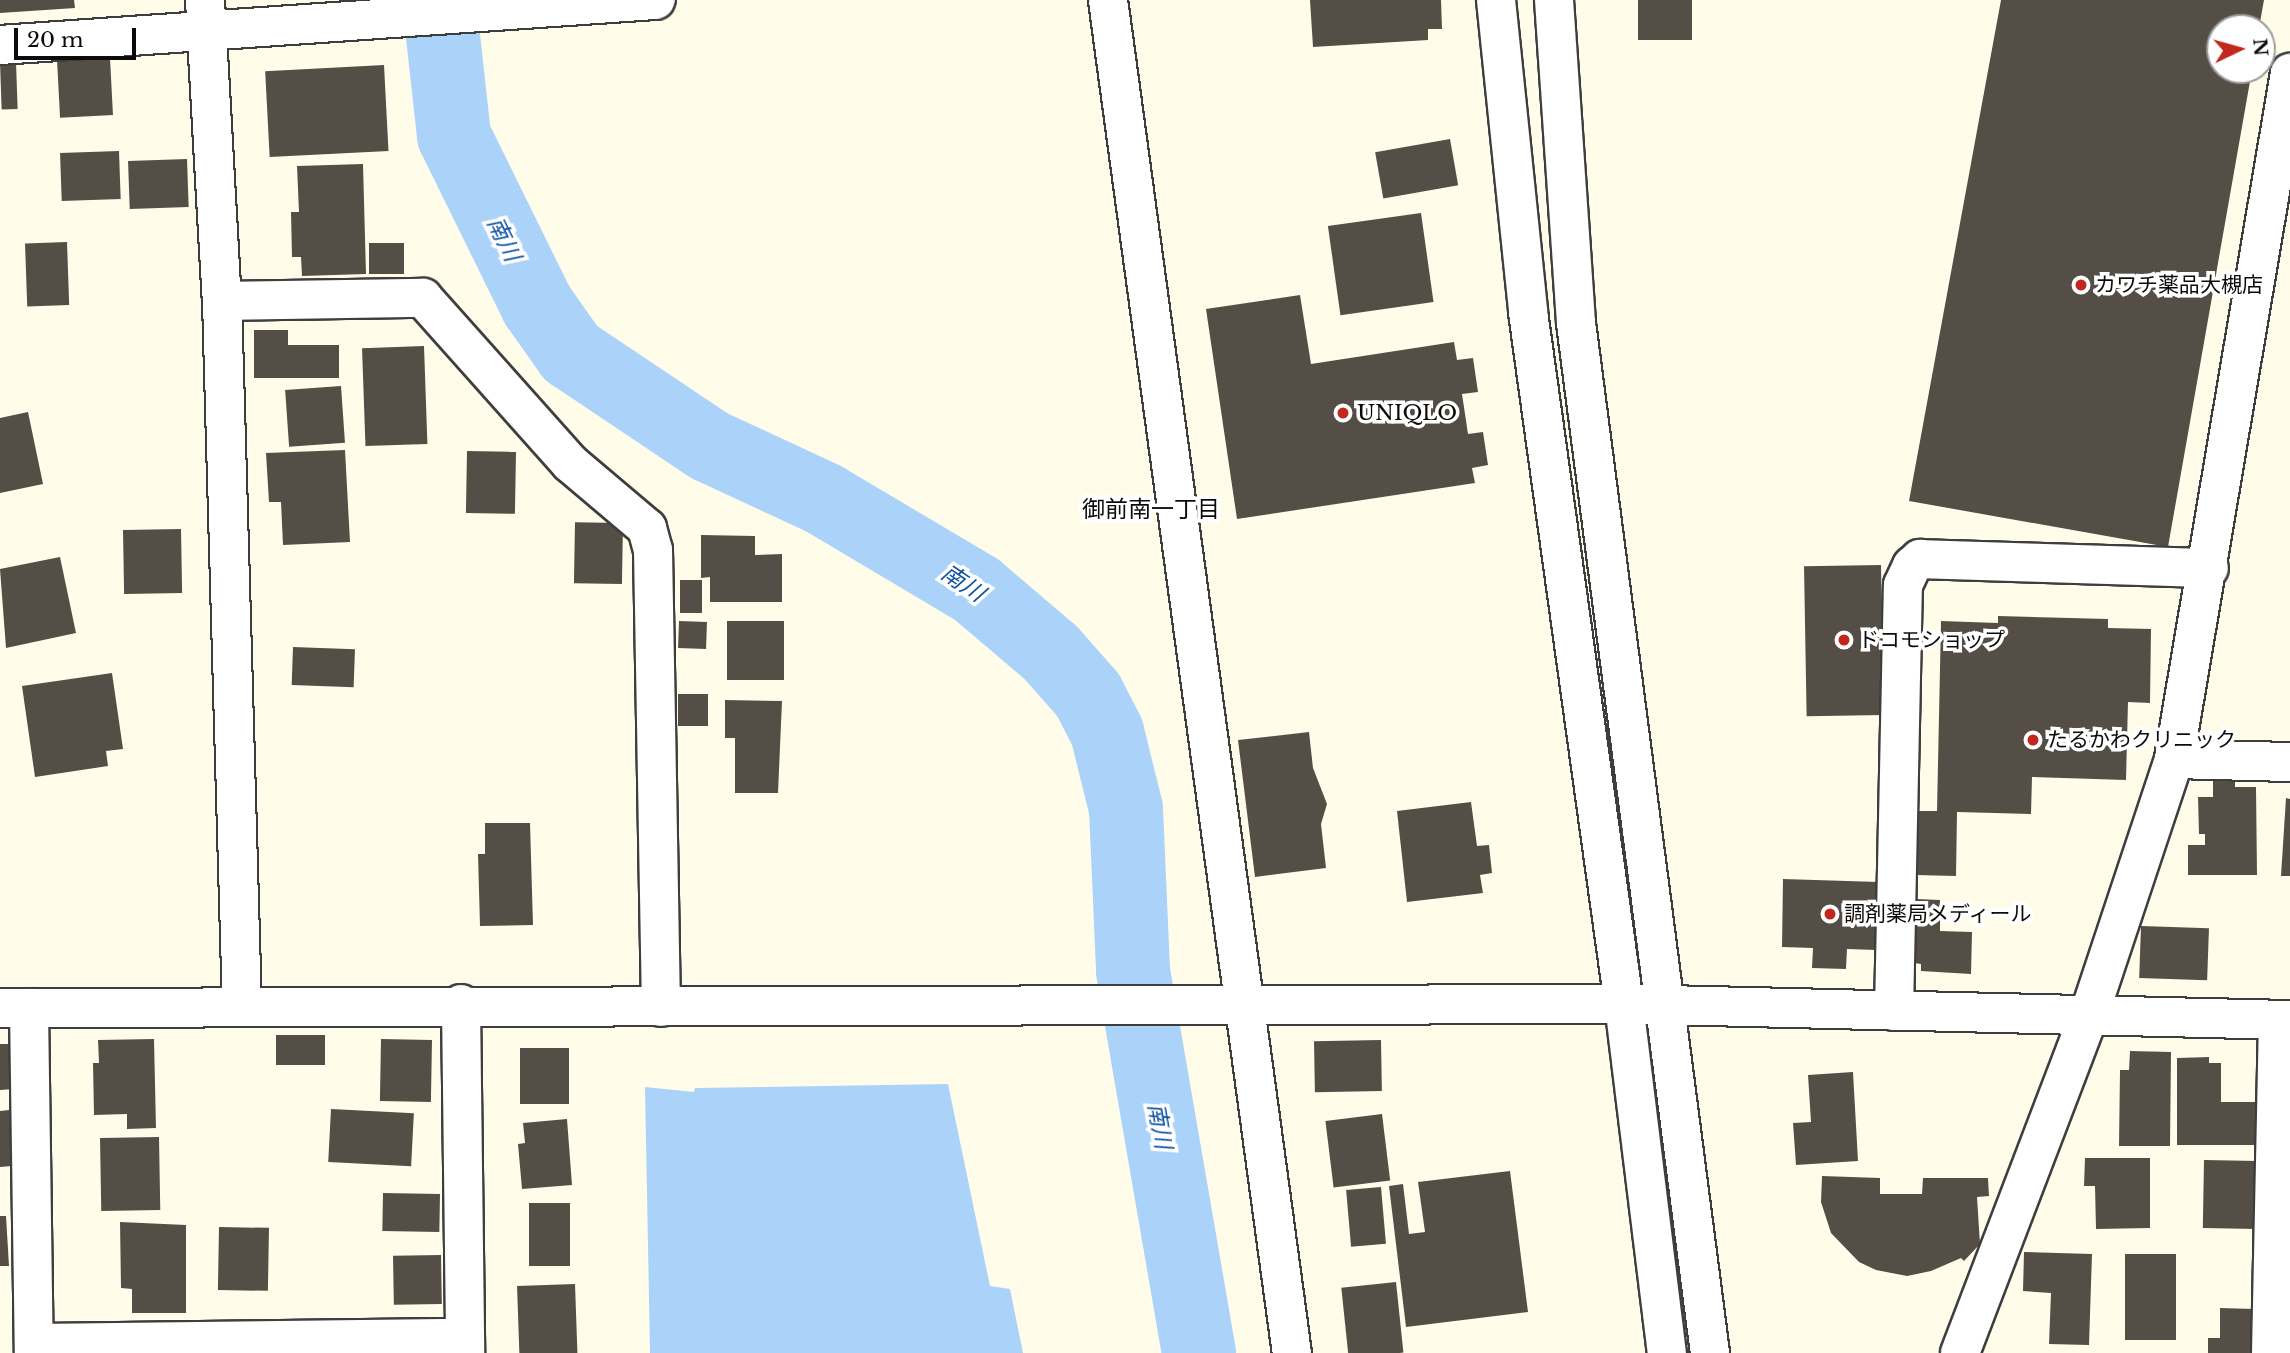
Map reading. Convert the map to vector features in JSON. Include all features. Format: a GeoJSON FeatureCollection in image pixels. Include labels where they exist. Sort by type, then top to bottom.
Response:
{"type":"FeatureCollection","features":[{"type":"Feature","properties":{"kind":"street"},"geometry":{"type":"LineString","coordinates":[[0,45],[206,17],[375,20],[655,0]]}},
{"type":"Feature","properties":{"kind":"street"},"geometry":{"type":"LineString","coordinates":[[1108,0],[1235,1003],[1292,1353]]}},
{"type":"Feature","properties":{"kind":"street"},"geometry":{"type":"LineString","coordinates":[[1496,0],[1528,312],[1624,1004],[1667,1353]]}},
{"type":"Feature","properties":{"kind":"street"},"geometry":{"type":"LineString","coordinates":[[1554,0],[1576,323],[1667,1005],[1710,1353]]}},
{"type":"Feature","properties":{"kind":"street"},"geometry":{"type":"LineString","coordinates":[[206,17],[222,301],[242,1006]]}},
{"type":"Feature","properties":{"kind":"street"},"geometry":{"type":"LineString","coordinates":[[1960,1353],[2089,1015],[2174,759],[2290,73]]}},
{"type":"Feature","properties":{"kind":"street"},"geometry":{"type":"LineString","coordinates":[[222,301],[422,298],[570,463],[648,528],[653,550],[661,1007]]}},
{"type":"Feature","properties":{"kind":"street"},"geometry":{"type":"LineString","coordinates":[[1894,1011],[1903,586],[1912,566],[1920,559],[2208,568]]}},
{"type":"Feature","properties":{"kind":"street"},"geometry":{"type":"LineString","coordinates":[[2174,759],[2290,762]]}},
{"type":"Feature","properties":{"kind":"street"},"geometry":{"type":"LineString","coordinates":[[460,1004],[465,1345],[34,1348],[16,1196],[14,1008],[460,1004],[661,1007],[1235,1003],[1624,1004],[2284,1020],[2271,1353]]}},
{"type":"Feature","properties":{"kind":"water"},"geometry":{"type":"Polygon","coordinates":[[[948,1084],[990,1286],[1010,1289],[1023,1353],[650,1353],[645,1087],[694,1092],[695,1088],[948,1084]]]}},
{"type":"Feature","properties":{"kind":"building"},"geometry":{"type":"Polygon","coordinates":[[[0,0],[74,0],[75,8],[0,13],[0,0]]]}},
{"type":"Feature","properties":{"kind":"building"},"geometry":{"type":"Polygon","coordinates":[[[1310,0],[1441,0],[1442,29],[1428,29],[1428,40],[1313,47],[1310,0]]]}},
{"type":"Feature","properties":{"kind":"building"},"geometry":{"type":"Polygon","coordinates":[[[1638,0],[1692,0],[1692,40],[1638,40],[1638,0]]]}},
{"type":"Feature","properties":{"kind":"building","name":"カワチ薬品大槻店"},"geometry":{"type":"Polygon","coordinates":[[[2001,0],[2264,0],[2262,14],[2206,14],[2206,84],[2250,84],[2168,547],[1909,501],[2001,0]]]}},
{"type":"Feature","properties":{"kind":"building"},"geometry":{"type":"Polygon","coordinates":[[[110,58],[113,115],[60,118],[57,61],[110,58]]]}},
{"type":"Feature","properties":{"kind":"building"},"geometry":{"type":"Polygon","coordinates":[[[16,62],[18,109],[2,110],[0,63],[16,62]]]}},
{"type":"Feature","properties":{"kind":"building"},"geometry":{"type":"Polygon","coordinates":[[[384,65],[389,151],[270,157],[265,71],[384,65]]]}},
{"type":"Feature","properties":{"kind":"building"},"geometry":{"type":"Polygon","coordinates":[[[1450,139],[1458,185],[1383,198],[1375,152],[1450,139]]]}},
{"type":"Feature","properties":{"kind":"building"},"geometry":{"type":"Polygon","coordinates":[[[119,151],[121,199],[62,201],[60,153],[119,151]]]}},
{"type":"Feature","properties":{"kind":"building"},"geometry":{"type":"Polygon","coordinates":[[[187,159],[189,207],[130,209],[128,161],[187,159]]]}},
{"type":"Feature","properties":{"kind":"building"},"geometry":{"type":"Polygon","coordinates":[[[363,164],[366,274],[302,276],[301,257],[292,257],[291,212],[299,212],[297,166],[363,164]]]}},
{"type":"Feature","properties":{"kind":"building"},"geometry":{"type":"Polygon","coordinates":[[[1421,213],[1434,302],[1340,315],[1328,226],[1421,213]]]}},
{"type":"Feature","properties":{"kind":"building"},"geometry":{"type":"Polygon","coordinates":[[[67,242],[69,305],[27,306],[25,243],[67,242]]]}},
{"type":"Feature","properties":{"kind":"building"},"geometry":{"type":"Polygon","coordinates":[[[369,243],[404,243],[404,274],[369,274],[369,243]]]}},
{"type":"Feature","properties":{"kind":"building","name":"UNIQLO"},"geometry":{"type":"Polygon","coordinates":[[[1300,295],[1311,364],[1454,342],[1457,360],[1473,358],[1478,392],[1462,394],[1468,434],[1483,432],[1488,465],[1472,468],[1475,483],[1237,519],[1206,309],[1300,295]]]}},
{"type":"Feature","properties":{"kind":"building"},"geometry":{"type":"Polygon","coordinates":[[[254,330],[288,330],[288,345],[339,345],[339,378],[254,378],[254,330]]]}},
{"type":"Feature","properties":{"kind":"building"},"geometry":{"type":"Polygon","coordinates":[[[424,346],[427,444],[365,446],[362,348],[424,346]]]}},
{"type":"Feature","properties":{"kind":"building"},"geometry":{"type":"Polygon","coordinates":[[[341,386],[345,443],[289,447],[285,390],[341,386]]]}},
{"type":"Feature","properties":{"kind":"building"},"geometry":{"type":"Polygon","coordinates":[[[28,412],[43,484],[0,493],[0,418],[28,412]]]}},
{"type":"Feature","properties":{"kind":"building"},"geometry":{"type":"Polygon","coordinates":[[[345,450],[350,542],[283,545],[281,502],[269,502],[266,453],[345,450]]]}},
{"type":"Feature","properties":{"kind":"building"},"geometry":{"type":"Polygon","coordinates":[[[467,451],[516,452],[515,514],[466,513],[467,451]]]}},
{"type":"Feature","properties":{"kind":"building"},"geometry":{"type":"Polygon","coordinates":[[[575,522],[623,523],[622,584],[574,583],[575,522]]]}},
{"type":"Feature","properties":{"kind":"building"},"geometry":{"type":"Polygon","coordinates":[[[181,529],[182,593],[124,594],[123,530],[181,529]]]}},
{"type":"Feature","properties":{"kind":"building"},"geometry":{"type":"Polygon","coordinates":[[[701,535],[755,536],[755,555],[782,554],[782,602],[710,602],[710,577],[701,578],[701,535]]]}},
{"type":"Feature","properties":{"kind":"building"},"geometry":{"type":"Polygon","coordinates":[[[60,557],[76,633],[6,648],[0,569],[60,557]]]}},
{"type":"Feature","properties":{"kind":"building","name":"ドコモショップ"},"geometry":{"type":"Polygon","coordinates":[[[1881,565],[1884,715],[1807,716],[1804,566],[1881,565]]]}},
{"type":"Feature","properties":{"kind":"building"},"geometry":{"type":"Polygon","coordinates":[[[680,580],[702,580],[702,613],[680,613],[680,580]]]}},
{"type":"Feature","properties":{"kind":"building","name":"たるかわクリニック"},"geometry":{"type":"Polygon","coordinates":[[[1998,616],[2108,619],[2108,628],[2151,629],[2150,703],[2128,702],[2126,780],[2032,777],[2031,814],[1957,812],[1956,876],[1915,875],[1917,811],[1937,811],[1941,621],[1998,623],[1998,616]]]}},
{"type":"Feature","properties":{"kind":"building"},"geometry":{"type":"Polygon","coordinates":[[[679,621],[707,622],[706,649],[678,648],[679,621]]]}},
{"type":"Feature","properties":{"kind":"building"},"geometry":{"type":"Polygon","coordinates":[[[727,621],[784,621],[784,680],[727,680],[727,621]]]}},
{"type":"Feature","properties":{"kind":"building"},"geometry":{"type":"Polygon","coordinates":[[[293,647],[355,649],[354,687],[292,685],[293,647]]]}},
{"type":"Feature","properties":{"kind":"building"},"geometry":{"type":"Polygon","coordinates":[[[112,673],[123,749],[106,751],[108,766],[35,777],[22,686],[112,673]]]}},
{"type":"Feature","properties":{"kind":"building"},"geometry":{"type":"Polygon","coordinates":[[[678,694],[708,694],[708,726],[678,726],[678,694]]]}},
{"type":"Feature","properties":{"kind":"building"},"geometry":{"type":"Polygon","coordinates":[[[725,700],[782,701],[778,793],[735,793],[735,738],[725,738],[725,700]]]}},
{"type":"Feature","properties":{"kind":"building"},"geometry":{"type":"Polygon","coordinates":[[[1309,732],[1313,768],[1327,804],[1321,824],[1326,868],[1255,877],[1238,740],[1309,732]]]}},
{"type":"Feature","properties":{"kind":"building"},"geometry":{"type":"Polygon","coordinates":[[[2235,777],[2235,787],[2256,787],[2257,875],[2188,875],[2188,845],[2205,845],[2205,834],[2199,834],[2198,797],[2213,797],[2213,778],[2235,777]]]}},
{"type":"Feature","properties":{"kind":"building"},"geometry":{"type":"Polygon","coordinates":[[[2286,798],[2290,799],[2290,876],[2281,876],[2286,798]]]}},
{"type":"Feature","properties":{"kind":"building"},"geometry":{"type":"Polygon","coordinates":[[[1471,802],[1477,846],[1489,845],[1492,873],[1480,875],[1483,893],[1407,902],[1397,811],[1471,802]]]}},
{"type":"Feature","properties":{"kind":"building"},"geometry":{"type":"Polygon","coordinates":[[[485,823],[530,823],[533,925],[480,926],[478,854],[485,854],[485,823]]]}},
{"type":"Feature","properties":{"kind":"building","name":"調剤薬局メディール"},"geometry":{"type":"Polygon","coordinates":[[[1783,879],[1879,882],[1877,950],[1847,949],[1846,969],[1812,968],[1813,948],[1782,947],[1783,879]]]}},
{"type":"Feature","properties":{"kind":"building"},"geometry":{"type":"Polygon","coordinates":[[[1916,899],[1940,900],[1940,931],[1972,932],[1971,974],[1921,971],[1921,964],[1914,963],[1916,899]]]}},
{"type":"Feature","properties":{"kind":"building"},"geometry":{"type":"Polygon","coordinates":[[[2141,926],[2209,928],[2207,980],[2139,978],[2141,926]]]}},
{"type":"Feature","properties":{"kind":"building"},"geometry":{"type":"Polygon","coordinates":[[[276,1035],[325,1035],[325,1065],[276,1065],[276,1035]]]}},
{"type":"Feature","properties":{"kind":"building"},"geometry":{"type":"Polygon","coordinates":[[[154,1039],[156,1128],[127,1129],[127,1114],[94,1115],[93,1063],[99,1063],[98,1040],[154,1039]]]}},
{"type":"Feature","properties":{"kind":"building"},"geometry":{"type":"Polygon","coordinates":[[[381,1039],[432,1040],[431,1102],[380,1101],[381,1039]]]}},
{"type":"Feature","properties":{"kind":"building"},"geometry":{"type":"Polygon","coordinates":[[[1381,1040],[1382,1091],[1315,1092],[1314,1041],[1381,1040]]]}},
{"type":"Feature","properties":{"kind":"building"},"geometry":{"type":"Polygon","coordinates":[[[0,1044],[11,1044],[14,1089],[0,1090],[0,1044]]]}},
{"type":"Feature","properties":{"kind":"building"},"geometry":{"type":"Polygon","coordinates":[[[520,1048],[569,1048],[569,1104],[520,1104],[520,1048]]]}},
{"type":"Feature","properties":{"kind":"building"},"geometry":{"type":"Polygon","coordinates":[[[2130,1051],[2171,1052],[2170,1146],[2119,1146],[2120,1070],[2129,1070],[2130,1051]]]}},
{"type":"Feature","properties":{"kind":"building"},"geometry":{"type":"Polygon","coordinates":[[[2209,1057],[2209,1063],[2221,1063],[2221,1102],[2256,1102],[2256,1145],[2177,1145],[2177,1058],[2209,1057]]]}},
{"type":"Feature","properties":{"kind":"building"},"geometry":{"type":"Polygon","coordinates":[[[1853,1072],[1858,1161],[1796,1165],[1793,1123],[1811,1122],[1808,1075],[1853,1072]]]}},
{"type":"Feature","properties":{"kind":"building"},"geometry":{"type":"Polygon","coordinates":[[[331,1109],[414,1113],[411,1166],[328,1162],[331,1109]]]}},
{"type":"Feature","properties":{"kind":"building"},"geometry":{"type":"Polygon","coordinates":[[[9,1110],[12,1166],[0,1167],[0,1111],[9,1110]]]}},
{"type":"Feature","properties":{"kind":"building"},"geometry":{"type":"Polygon","coordinates":[[[1382,1114],[1390,1181],[1334,1187],[1325,1121],[1382,1114]]]}},
{"type":"Feature","properties":{"kind":"building"},"geometry":{"type":"Polygon","coordinates":[[[567,1119],[572,1185],[522,1189],[518,1144],[525,1143],[523,1123],[567,1119]]]}},
{"type":"Feature","properties":{"kind":"building"},"geometry":{"type":"Polygon","coordinates":[[[159,1137],[160,1210],[101,1211],[100,1138],[159,1137]]]}},
{"type":"Feature","properties":{"kind":"building"},"geometry":{"type":"Polygon","coordinates":[[[2085,1158],[2150,1158],[2150,1228],[2096,1229],[2095,1186],[2084,1186],[2085,1158]]]}},
{"type":"Feature","properties":{"kind":"building"},"geometry":{"type":"Polygon","coordinates":[[[2204,1160],[2258,1161],[2257,1229],[2203,1228],[2204,1160]]]}},
{"type":"Feature","properties":{"kind":"building"},"geometry":{"type":"Polygon","coordinates":[[[1510,1171],[1528,1312],[1406,1327],[1389,1186],[1403,1184],[1409,1234],[1425,1232],[1418,1182],[1510,1171]]]}},
{"type":"Feature","properties":{"kind":"building"},"geometry":{"type":"Polygon","coordinates":[[[1822,1176],[1880,1178],[1880,1194],[1922,1194],[1923,1178],[1988,1178],[1989,1196],[1977,1197],[1980,1244],[1964,1261],[1961,1258],[1931,1271],[1907,1276],[1876,1270],[1859,1262],[1831,1233],[1821,1202],[1822,1176]]]}},
{"type":"Feature","properties":{"kind":"building"},"geometry":{"type":"Polygon","coordinates":[[[1381,1187],[1386,1244],[1351,1247],[1346,1190],[1381,1187]]]}},
{"type":"Feature","properties":{"kind":"building"},"geometry":{"type":"Polygon","coordinates":[[[383,1193],[440,1194],[439,1232],[382,1231],[383,1193]]]}},
{"type":"Feature","properties":{"kind":"building"},"geometry":{"type":"Polygon","coordinates":[[[529,1203],[570,1203],[570,1266],[529,1266],[529,1203]]]}},
{"type":"Feature","properties":{"kind":"building"},"geometry":{"type":"Polygon","coordinates":[[[0,1216],[6,1216],[9,1266],[0,1266],[0,1216]]]}},
{"type":"Feature","properties":{"kind":"building"},"geometry":{"type":"Polygon","coordinates":[[[120,1222],[186,1225],[186,1313],[132,1313],[132,1289],[121,1288],[120,1222]]]}},
{"type":"Feature","properties":{"kind":"building"},"geometry":{"type":"Polygon","coordinates":[[[219,1227],[269,1228],[268,1291],[218,1290],[219,1227]]]}},
{"type":"Feature","properties":{"kind":"building"},"geometry":{"type":"Polygon","coordinates":[[[2024,1252],[2092,1254],[2089,1345],[2049,1344],[2051,1293],[2023,1291],[2024,1252]]]}},
{"type":"Feature","properties":{"kind":"building"},"geometry":{"type":"Polygon","coordinates":[[[2125,1254],[2176,1254],[2176,1340],[2125,1340],[2125,1254]]]}},
{"type":"Feature","properties":{"kind":"building"},"geometry":{"type":"Polygon","coordinates":[[[441,1255],[442,1304],[394,1305],[393,1256],[441,1255]]]}},
{"type":"Feature","properties":{"kind":"building"},"geometry":{"type":"Polygon","coordinates":[[[1396,1282],[1403,1353],[1348,1353],[1341,1288],[1396,1282]]]}},
{"type":"Feature","properties":{"kind":"building"},"geometry":{"type":"Polygon","coordinates":[[[575,1284],[577,1353],[519,1353],[517,1286],[575,1284]]]}},
{"type":"Feature","properties":{"kind":"building"},"geometry":{"type":"Polygon","coordinates":[[[2220,1308],[2254,1309],[2254,1353],[2208,1353],[2208,1338],[2220,1338],[2220,1308]]]}},
{"type":"Feature","properties":{"kind":"waterway","name":"南川"},"geometry":{"type":"LineString","coordinates":[[439,0],[454,136],[537,305],[571,353],[710,446],[824,499],[977,590],[1051,653],[1088,695],[1107,732],[1126,809],[1133,971],[1199,1353]]}},
{"type":"Feature","properties":{"kind":"place","name":"カワチ薬品大槻店"},"geometry":{"type":"Point","coordinates":[2081,285]}},
{"type":"Feature","properties":{"kind":"place","name":"UNIQLO"},"geometry":{"type":"Point","coordinates":[1343,413]}},
{"type":"Feature","properties":{"kind":"place","name":"ドコモショップ"},"geometry":{"type":"Point","coordinates":[1844,640]}},
{"type":"Feature","properties":{"kind":"place","name":"たるかわクリニック"},"geometry":{"type":"Point","coordinates":[2033,740]}},
{"type":"Feature","properties":{"kind":"place","name":"調剤薬局メディール"},"geometry":{"type":"Point","coordinates":[1830,914]}},
{"type":"Feature","properties":{"kind":"district","name":"御前南一丁目"},"geometry":{"type":"Point","coordinates":[1151,509]}}]}
